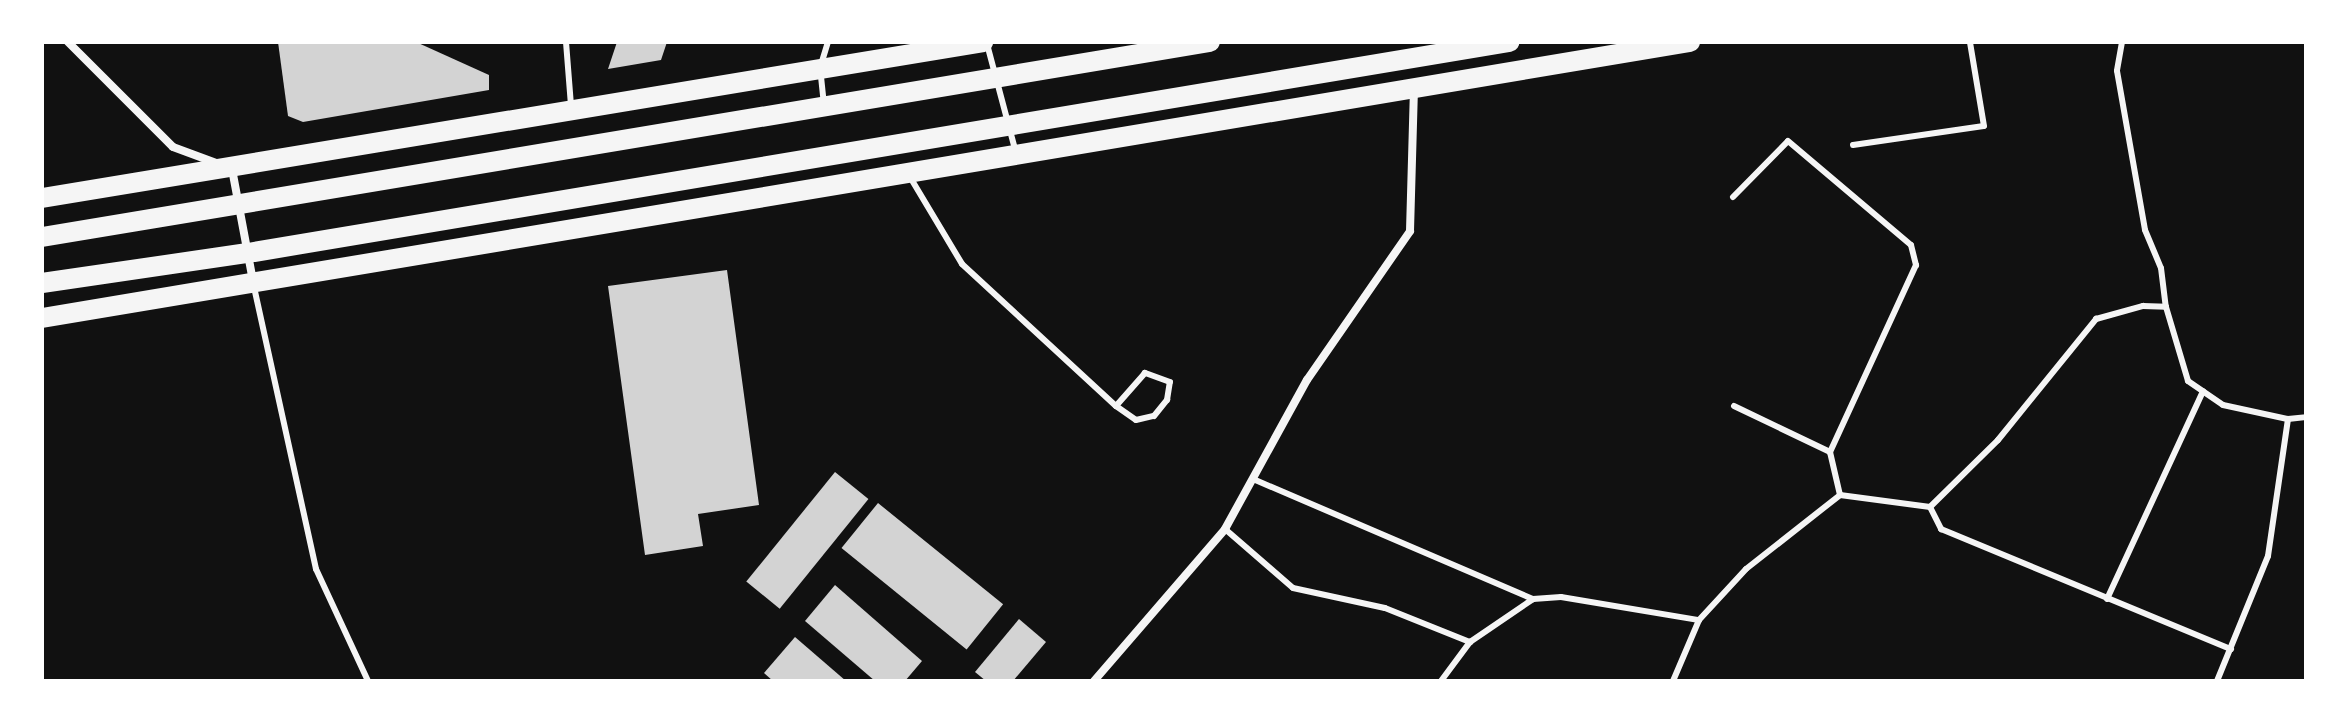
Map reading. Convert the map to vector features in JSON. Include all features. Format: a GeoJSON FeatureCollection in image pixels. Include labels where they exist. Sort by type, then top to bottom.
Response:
{"type":"FeatureCollection","features":[{"type":"Feature","properties":{"kind":"main road"},"geometry":{"type":"LineString","coordinates":[[42,198],[232,169],[571,108],[985,42]]}},
{"type":"Feature","properties":{"kind":"main road"},"geometry":{"type":"LineString","coordinates":[[42,237],[239,207],[1210,42]]}},
{"type":"Feature","properties":{"kind":"main road"},"geometry":{"type":"LineString","coordinates":[[42,283],[248,253],[1509,42]]}},
{"type":"Feature","properties":{"kind":"main road"},"geometry":{"type":"LineString","coordinates":[[42,318],[1690,42]]}},
{"type":"Feature","properties":{"kind":"street"},"geometry":{"type":"LineString","coordinates":[[68,42],[173,147],[232,169],[253,282]]}},
{"type":"Feature","properties":{"kind":"street"},"geometry":{"type":"LineString","coordinates":[[1094,681],[1225,529],[1307,380],[1410,231],[1414,87]]}},
{"type":"Feature","properties":{"kind":"lane"},"geometry":{"type":"LineString","coordinates":[[566,42],[571,108]]}},
{"type":"Feature","properties":{"kind":"lane"},"geometry":{"type":"LineString","coordinates":[[824,107],[820,68],[828,42]]}},
{"type":"Feature","properties":{"kind":"lane"},"geometry":{"type":"LineString","coordinates":[[985,42],[1000,77],[1016,153]]}},
{"type":"Feature","properties":{"kind":"lane"},"geometry":{"type":"LineString","coordinates":[[1853,145],[1984,126],[1970,42]]}},
{"type":"Feature","properties":{"kind":"lane"},"geometry":{"type":"LineString","coordinates":[[2122,42],[2117,71],[2145,230],[2161,268],[2166,307],[2188,381],[2223,405],[2288,419],[2306,417]]}},
{"type":"Feature","properties":{"kind":"lane"},"geometry":{"type":"LineString","coordinates":[[1733,197],[1788,141],[1911,245],[1916,265],[1830,452],[1840,495]]}},
{"type":"Feature","properties":{"kind":"lane"},"geometry":{"type":"LineString","coordinates":[[906,171],[962,264],[1116,406],[1136,420],[1154,416],[1167,400],[1170,382],[1145,373],[1116,406]]}},
{"type":"Feature","properties":{"kind":"lane"},"geometry":{"type":"LineString","coordinates":[[253,282],[316,569],[368,681]]}},
{"type":"Feature","properties":{"kind":"lane"},"geometry":{"type":"LineString","coordinates":[[1930,507],[1998,440],[2096,319],[2143,306],[2166,307]]}},
{"type":"Feature","properties":{"kind":"lane"},"geometry":{"type":"LineString","coordinates":[[2107,599],[2203,391]]}},
{"type":"Feature","properties":{"kind":"lane"},"geometry":{"type":"LineString","coordinates":[[1734,406],[1830,452]]}},
{"type":"Feature","properties":{"kind":"lane"},"geometry":{"type":"LineString","coordinates":[[2217,681],[2268,556],[2288,419]]}},
{"type":"Feature","properties":{"kind":"lane"},"geometry":{"type":"LineString","coordinates":[[1253,479],[1533,599],[1561,597],[1699,620]]}},
{"type":"Feature","properties":{"kind":"lane"},"geometry":{"type":"LineString","coordinates":[[1673,681],[1699,620],[1746,569],[1840,495],[1930,507]]}},
{"type":"Feature","properties":{"kind":"lane"},"geometry":{"type":"LineString","coordinates":[[1930,507],[1941,529],[2231,649]]}},
{"type":"Feature","properties":{"kind":"lane"},"geometry":{"type":"LineString","coordinates":[[1225,529],[1293,588],[1385,608],[1470,642]]}},
{"type":"Feature","properties":{"kind":"lane"},"geometry":{"type":"LineString","coordinates":[[1441,681],[1470,642],[1533,599]]}},
{"type":"Feature","properties":{"kind":"building"},"geometry":{"type":"Polygon","coordinates":[[[278,42],[416,42],[489,75],[489,90],[303,122],[288,116],[278,42]]]}},
{"type":"Feature","properties":{"kind":"building"},"geometry":{"type":"Polygon","coordinates":[[[617,42],[667,42],[661,60],[608,69],[617,42]]]}},
{"type":"Feature","properties":{"kind":"building"},"geometry":{"type":"Polygon","coordinates":[[[727,270],[759,505],[698,514],[703,546],[645,555],[608,286],[727,270]]]}},
{"type":"Feature","properties":{"kind":"building"},"geometry":{"type":"Polygon","coordinates":[[[835,472],[868,499],[780,609],[746,582],[835,472]]]}},
{"type":"Feature","properties":{"kind":"building"},"geometry":{"type":"Polygon","coordinates":[[[878,503],[1003,604],[967,649],[841,548],[878,503]]]}},
{"type":"Feature","properties":{"kind":"building"},"geometry":{"type":"Polygon","coordinates":[[[835,585],[922,661],[905,681],[875,681],[805,621],[835,585]]]}},
{"type":"Feature","properties":{"kind":"building"},"geometry":{"type":"Polygon","coordinates":[[[1019,619],[1046,642],[1013,681],[986,681],[975,672],[1019,619]]]}},
{"type":"Feature","properties":{"kind":"building"},"geometry":{"type":"Polygon","coordinates":[[[795,637],[846,681],[773,681],[764,673],[795,637]]]}}]}
